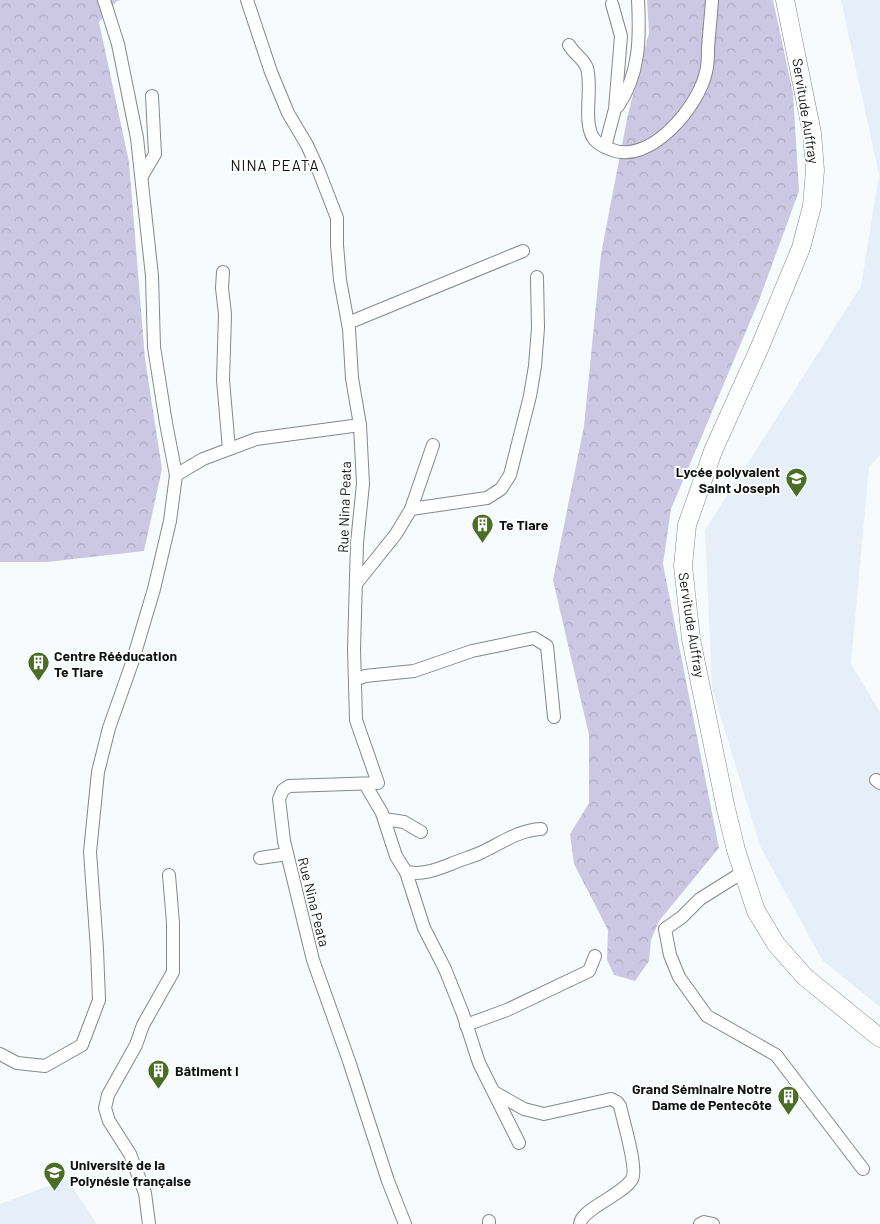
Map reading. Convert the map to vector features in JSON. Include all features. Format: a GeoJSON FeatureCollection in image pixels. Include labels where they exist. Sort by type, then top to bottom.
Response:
{"type":"FeatureCollection","features":[{"type":"Feature","properties":{"kind":"street"},"geometry":{"type":"LineString","coordinates":[[0,1054],[17,1063],[45,1066],[82,1046],[98,1000],[97,949],[90,852],[98,772],[109,728],[132,662],[154,589],[170,521],[176,474],[154,348],[152,276],[138,138],[127,78],[104,0]]}},
{"type":"Feature","properties":{"kind":"street","name":"Rue Nina Peata"},"geometry":{"type":"LineString","coordinates":[[247,0],[271,72],[288,113],[307,144],[337,218],[337,245],[348,323],[352,378],[360,425],[363,484],[357,543],[356,720],[378,783],[290,786],[283,790],[279,799],[284,841],[313,960],[349,1061],[388,1181],[405,1224]]}},
{"type":"Feature","properties":{"kind":"street"},"geometry":{"type":"LineString","coordinates":[[614,111],[623,98],[636,65],[640,30],[638,0]]}},
{"type":"Feature","properties":{"kind":"street"},"geometry":{"type":"LineString","coordinates":[[569,45],[586,66],[589,80],[590,129],[594,138],[599,144],[624,154],[636,151],[651,145],[680,120],[694,102],[706,72],[712,0]]}},
{"type":"Feature","properties":{"kind":"street","name":"Servitude Auffray"},"geometry":{"type":"LineString","coordinates":[[785,0],[812,133],[815,170],[812,206],[801,248],[759,349],[713,451],[686,525],[683,566],[691,639],[726,809],[756,911],[776,944],[805,977],[880,1038]]}},
{"type":"Feature","properties":{"kind":"street"},"geometry":{"type":"LineString","coordinates":[[605,147],[614,111],[621,36],[612,4]]}},
{"type":"Feature","properties":{"kind":"street"},"geometry":{"type":"LineString","coordinates":[[142,176],[155,154],[152,96]]}},
{"type":"Feature","properties":{"kind":"street"},"geometry":{"type":"LineString","coordinates":[[348,323],[523,251]]}},
{"type":"Feature","properties":{"kind":"street"},"geometry":{"type":"LineString","coordinates":[[223,272],[222,288],[225,314],[223,380],[229,449]]}},
{"type":"Feature","properties":{"kind":"street"},"geometry":{"type":"LineString","coordinates":[[411,509],[487,498],[501,489],[510,475],[530,396],[535,366],[538,328],[537,277]]}},
{"type":"Feature","properties":{"kind":"street"},"geometry":{"type":"LineString","coordinates":[[176,474],[203,459],[256,439],[360,425]]}},
{"type":"Feature","properties":{"kind":"street"},"geometry":{"type":"LineString","coordinates":[[356,584],[396,534],[411,509],[433,446]]}},
{"type":"Feature","properties":{"kind":"street"},"geometry":{"type":"LineString","coordinates":[[355,680],[365,676],[414,671],[472,651],[534,638],[546,646],[554,717]]}},
{"type":"Feature","properties":{"kind":"street"},"geometry":{"type":"LineString","coordinates":[[365,784],[384,819],[396,856],[406,872],[424,928],[445,969],[479,1063],[519,1143]]}},
{"type":"Feature","properties":{"kind":"street"},"geometry":{"type":"LineString","coordinates":[[384,819],[404,822],[421,832]]}},
{"type":"Feature","properties":{"kind":"street"},"geometry":{"type":"LineString","coordinates":[[406,872],[415,874],[432,871],[480,853],[507,838],[541,829]]}},
{"type":"Feature","properties":{"kind":"street"},"geometry":{"type":"LineString","coordinates":[[260,858],[287,854]]}},
{"type":"Feature","properties":{"kind":"street"},"geometry":{"type":"LineString","coordinates":[[743,872],[700,899],[682,917],[665,929],[670,955],[679,977],[707,1016],[776,1055],[863,1169]]}},
{"type":"Feature","properties":{"kind":"street"},"geometry":{"type":"LineString","coordinates":[[149,1224],[144,1193],[130,1154],[108,1121],[105,1108],[108,1096],[136,1045],[143,1025],[173,972],[173,923],[169,875]]}},
{"type":"Feature","properties":{"kind":"street"},"geometry":{"type":"LineString","coordinates":[[466,1025],[507,1010],[589,971],[595,956]]}},
{"type":"Feature","properties":{"kind":"street"},"geometry":{"type":"LineString","coordinates":[[494,1092],[524,1110],[544,1114],[611,1099],[620,1106],[634,1167],[632,1178],[620,1191],[586,1214],[580,1220],[580,1224]]}},
{"type":"Feature","properties":{"kind":"street"},"geometry":{"type":"LineString","coordinates":[[700,1224],[704,1222],[713,1224]]}},
{"type":"Feature","properties":{"kind":"shaded area","name":"Lycée polyvalent Saint Joseph"},"geometry":{"type":"Polygon","coordinates":[[[841,0],[880,0],[880,455],[869,467],[851,664],[880,712],[880,1007],[822,960],[760,846],[712,688],[705,530],[861,286],[879,175],[841,0]]]}},
{"type":"Feature","properties":{"kind":"shaded area","name":"Université de la Polynésie française"},"geometry":{"type":"Polygon","coordinates":[[[67,1179],[97,1224],[0,1224],[0,1204],[67,1179]]]}},
{"type":"Feature","properties":{"kind":"green space"},"geometry":{"type":"Polygon","coordinates":[[[0,0],[121,0],[117,1],[99,22],[129,162],[145,359],[162,469],[144,551],[47,562],[0,562],[0,0]]]}},
{"type":"Feature","properties":{"kind":"green space"},"geometry":{"type":"Polygon","coordinates":[[[647,0],[773,0],[793,93],[799,191],[758,303],[671,509],[663,564],[719,848],[659,921],[651,940],[649,961],[635,981],[614,975],[607,960],[608,930],[574,864],[570,834],[589,803],[589,735],[553,580],[584,426],[601,254],[628,114],[649,33],[647,0]]]}},
{"type":"Feature","properties":{"kind":"place","name":"Lycée polyvalent Saint Joseph"},"geometry":{"type":"Point","coordinates":[796,498]}},
{"type":"Feature","properties":{"kind":"place","name":"Te Tiare"},"geometry":{"type":"Point","coordinates":[483,543]}},
{"type":"Feature","properties":{"kind":"place","name":"Centre Rééducation Te Tiare"},"geometry":{"type":"Point","coordinates":[38,682]}},
{"type":"Feature","properties":{"kind":"place","name":"Bâtiment I"},"geometry":{"type":"Point","coordinates":[159,1089]}},
{"type":"Feature","properties":{"kind":"place","name":"Grand Séminaire Notre Dame de Pentecôte"},"geometry":{"type":"Point","coordinates":[788,1115]}},
{"type":"Feature","properties":{"kind":"place","name":"Université de la Polynésie française"},"geometry":{"type":"Point","coordinates":[54,1191]}},
{"type":"Feature","properties":{"kind":"district","name":"NINA PEATA"},"geometry":{"type":"Point","coordinates":[275,165]}}]}
